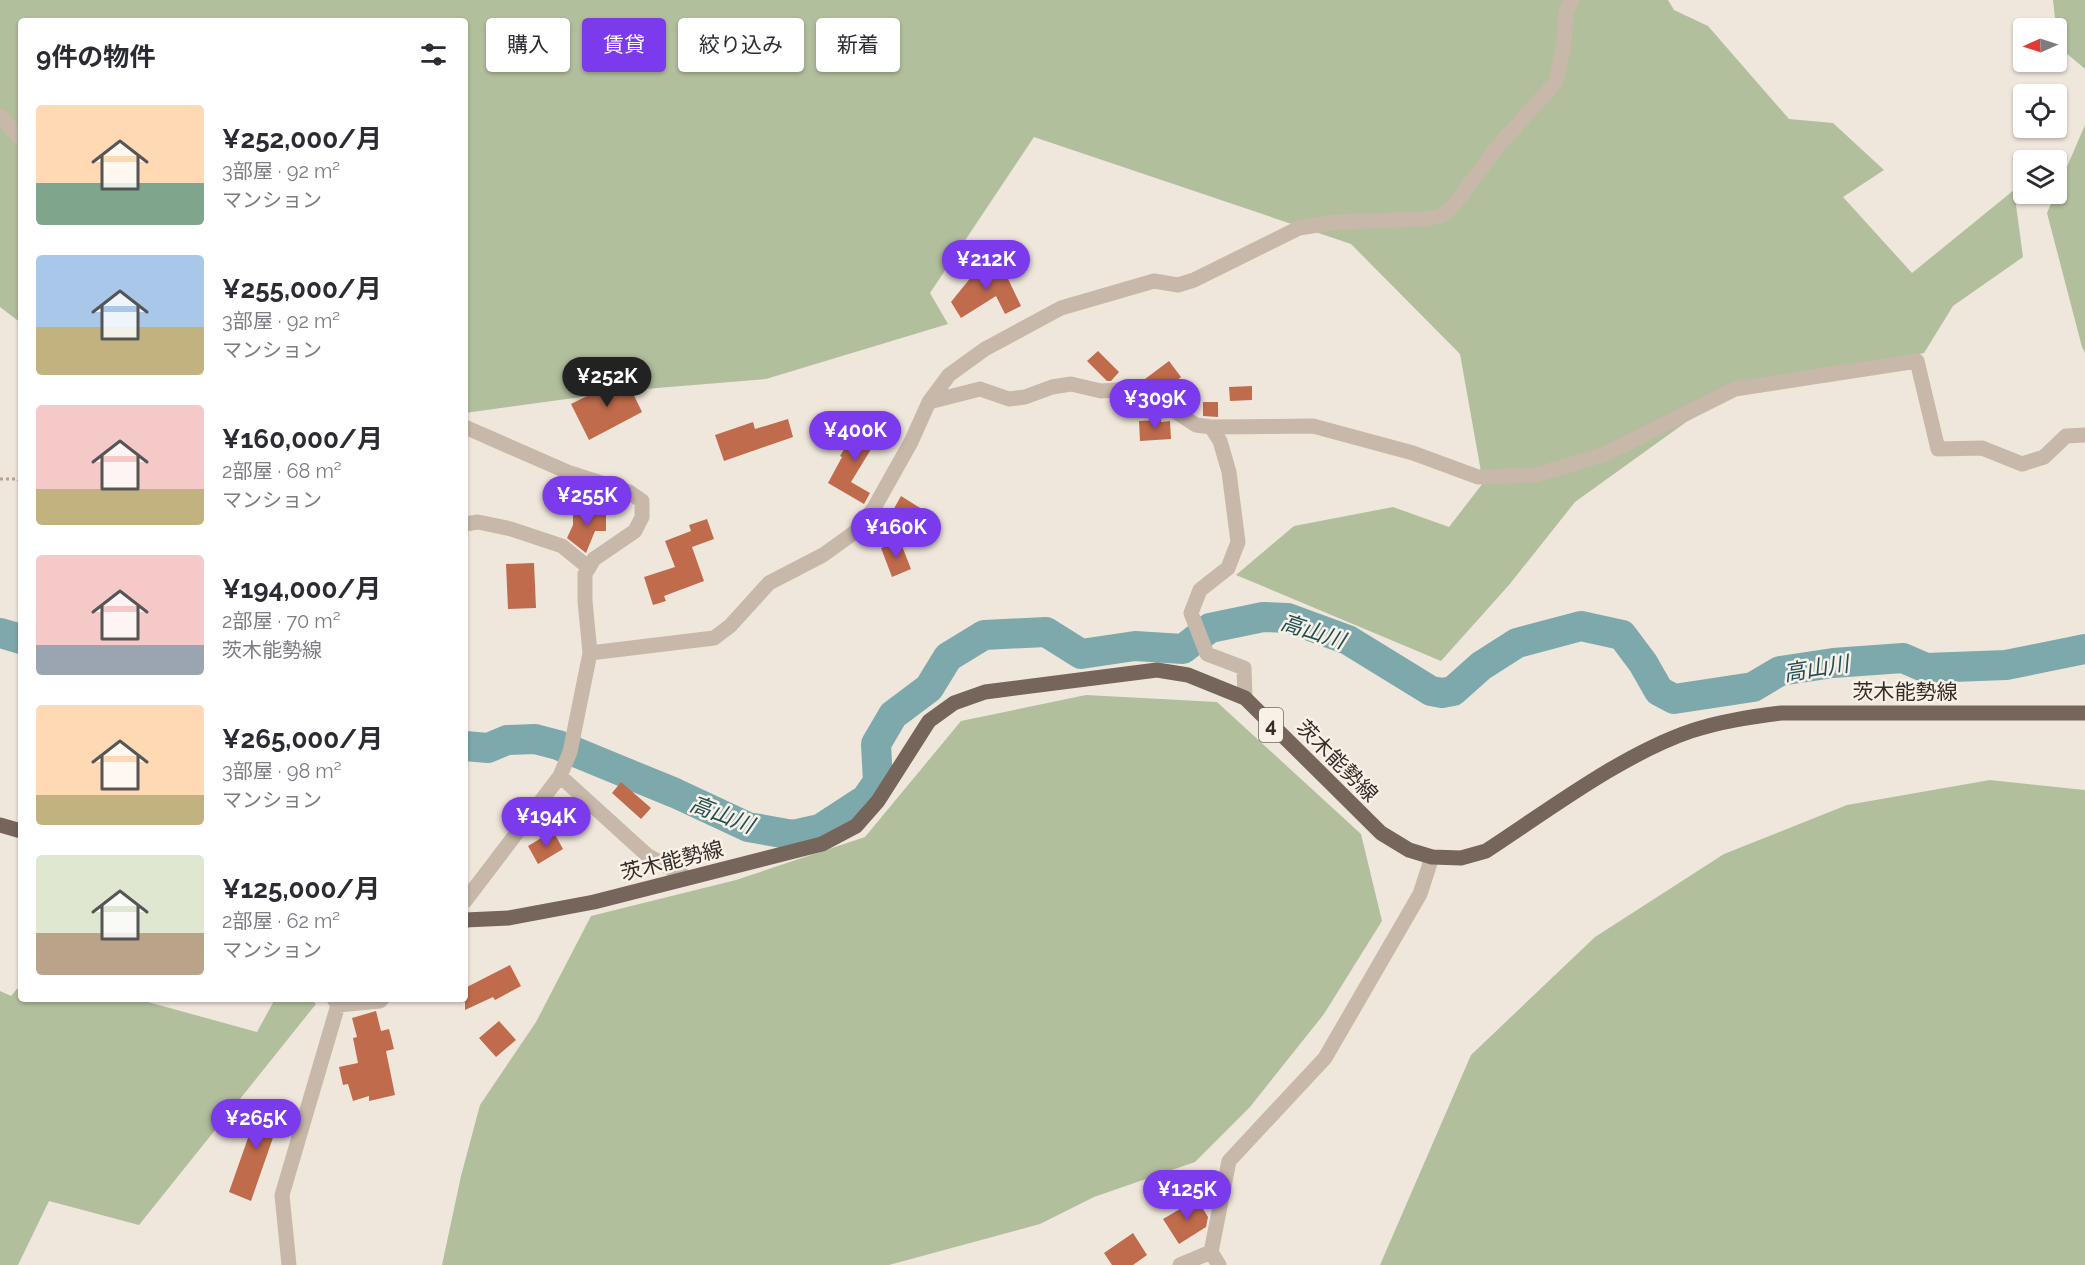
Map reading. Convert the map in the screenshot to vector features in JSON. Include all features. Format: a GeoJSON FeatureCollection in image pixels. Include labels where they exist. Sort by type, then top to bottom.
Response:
{"type":"FeatureCollection","features":[{"type":"Feature","properties":{"kind":"main road","name":"茨木能勢線"},"geometry":{"type":"LineString","coordinates":[[468,920],[509,918],[594,902],[822,844],[856,826],[878,801],[929,721],[954,703],[986,692],[1157,670],[1188,675],[1245,698],[1381,833],[1409,850],[1432,857],[1461,858],[1486,851],[1627,759],[1690,731],[1731,719],[1781,713],[2085,713]]}},
{"type":"Feature","properties":{"kind":"main road"},"geometry":{"type":"LineString","coordinates":[[0,825],[18,830]]}},
{"type":"Feature","properties":{"kind":"street"},"geometry":{"type":"LineString","coordinates":[[590,653],[714,638],[730,626],[769,582],[823,555],[855,532],[874,508],[911,442],[929,402],[949,375],[985,349],[1061,308],[1154,281],[1178,285],[1194,280],[1299,228],[1337,222],[1425,219],[1441,216],[1454,205],[1498,146],[1557,82],[1564,44],[1566,12],[1572,0]]}},
{"type":"Feature","properties":{"kind":"street"},"geometry":{"type":"LineString","coordinates":[[0,116],[18,136]]}},
{"type":"Feature","properties":{"kind":"street"},"geometry":{"type":"LineString","coordinates":[[929,402],[980,389],[1009,399],[1025,397],[1052,387],[1071,384],[1101,391],[1131,389],[1170,408],[1196,425],[1211,427],[1313,426],[1413,453],[1478,477],[1536,475],[1605,454],[1735,389],[1917,361],[1938,449],[1982,448],[2022,464],[2043,457],[2066,436],[2085,435]]}},
{"type":"Feature","properties":{"kind":"street"},"geometry":{"type":"LineString","coordinates":[[1211,427],[1220,441],[1228,472],[1238,542],[1228,568],[1200,590],[1191,614],[1207,654],[1244,668],[1245,698]]}},
{"type":"Feature","properties":{"kind":"street"},"geometry":{"type":"LineString","coordinates":[[468,428],[570,473],[628,492],[642,501],[642,517],[634,531],[594,559],[585,574],[590,653],[570,752],[560,776],[468,897]]}},
{"type":"Feature","properties":{"kind":"street"},"geometry":{"type":"LineString","coordinates":[[468,524],[478,522],[511,529],[562,546],[589,568]]}},
{"type":"Feature","properties":{"kind":"street"},"geometry":{"type":"LineString","coordinates":[[560,776],[647,855],[687,878]]}},
{"type":"Feature","properties":{"kind":"street"},"geometry":{"type":"LineString","coordinates":[[1180,1265],[1215,1258],[1229,1161],[1324,1058],[1420,894],[1432,857]]}},
{"type":"Feature","properties":{"kind":"street"},"geometry":{"type":"LineString","coordinates":[[289,1265],[282,1196],[336,1002]]}},
{"type":"Feature","properties":{"kind":"path"},"geometry":{"type":"LineString","coordinates":[[0,479],[18,480]]}},
{"type":"Feature","properties":{"kind":"green space"},"geometry":{"type":"Polygon","coordinates":[[[0,0],[1668,0],[1674,10],[1708,26],[1789,119],[1833,123],[1884,170],[1843,197],[1912,273],[2013,191],[2013,204],[2016,204],[2023,257],[1953,306],[1924,353],[1721,397],[1575,502],[1509,585],[1441,661],[1236,575],[1294,526],[1393,507],[1449,527],[1483,483],[1460,354],[1351,244],[1034,137],[930,293],[948,324],[766,379],[633,390],[468,413],[468,18],[18,18],[18,321],[0,307],[0,0]]]}},
{"type":"Feature","properties":{"kind":"green space"},"geometry":{"type":"Polygon","coordinates":[[[2053,0],[2085,0],[2085,69],[2067,54],[2067,18],[2055,18],[2053,0]]]}},
{"type":"Feature","properties":{"kind":"green space"},"geometry":{"type":"Polygon","coordinates":[[[2085,125],[2085,353],[2047,213],[2051,204],[2067,204],[2067,167],[2085,125]]]}},
{"type":"Feature","properties":{"kind":"green space"},"geometry":{"type":"Polygon","coordinates":[[[1086,695],[1217,702],[1361,834],[1382,921],[1324,1014],[1250,1107],[1195,1162],[1094,1197],[1040,1224],[889,1265],[442,1265],[461,1176],[480,1105],[536,1022],[591,916],[736,880],[865,837],[961,721],[1086,695]]]}},
{"type":"Feature","properties":{"kind":"green space"},"geometry":{"type":"Polygon","coordinates":[[[1990,780],[2085,790],[2085,1265],[1380,1265],[1471,1055],[1595,937],[1724,854],[1847,805],[1990,780]]]}},
{"type":"Feature","properties":{"kind":"green space"},"geometry":{"type":"Polygon","coordinates":[[[18,988],[18,1002],[148,1002],[257,1032],[273,1002],[314,1002],[316,1004],[139,1225],[49,1201],[18,1265],[0,1265],[0,991],[11,996],[18,988]]]}},
{"type":"Feature","properties":{"kind":"building"},"geometry":{"type":"Polygon","coordinates":[[[999,260],[1021,306],[1005,314],[996,296],[961,318],[951,302],[976,271],[999,260]]]}},
{"type":"Feature","properties":{"kind":"building"},"geometry":{"type":"Polygon","coordinates":[[[1098,351],[1119,372],[1111,381],[1107,381],[1087,361],[1098,351]]]}},
{"type":"Feature","properties":{"kind":"building"},"geometry":{"type":"Polygon","coordinates":[[[1169,361],[1181,377],[1161,393],[1152,388],[1145,379],[1169,361]]]}},
{"type":"Feature","properties":{"kind":"building"},"geometry":{"type":"Polygon","coordinates":[[[625,377],[642,412],[589,440],[571,404],[625,377]]]}},
{"type":"Feature","properties":{"kind":"building"},"geometry":{"type":"Polygon","coordinates":[[[1252,386],[1252,400],[1230,401],[1229,387],[1252,386]]]}},
{"type":"Feature","properties":{"kind":"building"},"geometry":{"type":"Polygon","coordinates":[[[1203,402],[1218,402],[1218,417],[1203,416],[1203,402]]]}},
{"type":"Feature","properties":{"kind":"building"},"geometry":{"type":"Polygon","coordinates":[[[788,419],[793,437],[724,461],[715,435],[753,422],[755,429],[788,419]]]}},
{"type":"Feature","properties":{"kind":"building"},"geometry":{"type":"Polygon","coordinates":[[[1161,420],[1161,422],[1170,421],[1171,439],[1140,441],[1139,421],[1161,420]]]}},
{"type":"Feature","properties":{"kind":"building"},"geometry":{"type":"Polygon","coordinates":[[[861,421],[881,433],[851,482],[870,493],[864,504],[828,483],[842,457],[840,456],[861,421]]]}},
{"type":"Feature","properties":{"kind":"building"},"geometry":{"type":"Polygon","coordinates":[[[901,496],[925,511],[906,544],[882,530],[901,496]]]}},
{"type":"Feature","properties":{"kind":"building"},"geometry":{"type":"Polygon","coordinates":[[[573,511],[606,511],[606,531],[595,531],[586,553],[567,538],[573,525],[573,511]]]}},
{"type":"Feature","properties":{"kind":"building"},"geometry":{"type":"Polygon","coordinates":[[[707,519],[714,539],[692,547],[704,581],[664,596],[666,601],[653,605],[644,577],[675,567],[665,541],[691,531],[689,525],[707,519]]]}},
{"type":"Feature","properties":{"kind":"building"},"geometry":{"type":"Polygon","coordinates":[[[900,541],[911,569],[892,577],[881,548],[900,541]]]}},
{"type":"Feature","properties":{"kind":"building"},"geometry":{"type":"Polygon","coordinates":[[[534,563],[536,608],[508,609],[506,564],[534,563]]]}},
{"type":"Feature","properties":{"kind":"building"},"geometry":{"type":"Polygon","coordinates":[[[621,782],[651,808],[641,819],[612,793],[621,782]]]}},
{"type":"Feature","properties":{"kind":"building"},"geometry":{"type":"Polygon","coordinates":[[[553,831],[563,849],[538,864],[528,846],[553,831]]]}},
{"type":"Feature","properties":{"kind":"building"},"geometry":{"type":"Polygon","coordinates":[[[510,965],[521,986],[495,1000],[493,997],[465,1010],[465,1002],[468,1002],[468,986],[510,965]]]}},
{"type":"Feature","properties":{"kind":"building"},"geometry":{"type":"Polygon","coordinates":[[[376,1011],[381,1031],[389,1029],[394,1049],[386,1051],[395,1095],[369,1101],[369,1096],[353,1101],[348,1084],[343,1085],[339,1067],[358,1063],[353,1038],[357,1037],[352,1018],[376,1011]]]}},
{"type":"Feature","properties":{"kind":"building"},"geometry":{"type":"Polygon","coordinates":[[[499,1021],[516,1040],[496,1057],[479,1038],[499,1021]]]}},
{"type":"Feature","properties":{"kind":"building"},"geometry":{"type":"Polygon","coordinates":[[[259,1101],[285,1110],[251,1201],[229,1192],[259,1101]]]}},
{"type":"Feature","properties":{"kind":"building"},"geometry":{"type":"Polygon","coordinates":[[[1197,1199],[1208,1217],[1206,1227],[1179,1244],[1163,1219],[1197,1199]]]}},
{"type":"Feature","properties":{"kind":"building"},"geometry":{"type":"Polygon","coordinates":[[[1133,1233],[1147,1255],[1133,1265],[1112,1265],[1104,1253],[1133,1233]]]}},
{"type":"Feature","properties":{"kind":"waterway","name":"高山川"},"geometry":{"type":"LineString","coordinates":[[468,746],[488,748],[507,740],[535,739],[558,745],[675,793],[748,827],[793,835],[820,829],[866,799],[878,782],[876,744],[893,715],[929,688],[948,657],[984,635],[1046,632],[1081,654],[1135,646],[1183,649],[1210,628],[1263,617],[1288,618],[1348,640],[1431,691],[1442,693],[1453,691],[1481,666],[1517,643],[1581,626],[1622,635],[1643,663],[1659,691],[1674,699],[1753,687],[1780,671],[1833,663],[1903,658],[1926,668],[2006,665],[2085,649]]}},
{"type":"Feature","properties":{"kind":"waterway","name":"高山川"},"geometry":{"type":"LineString","coordinates":[[0,633],[18,638]]}}]}
